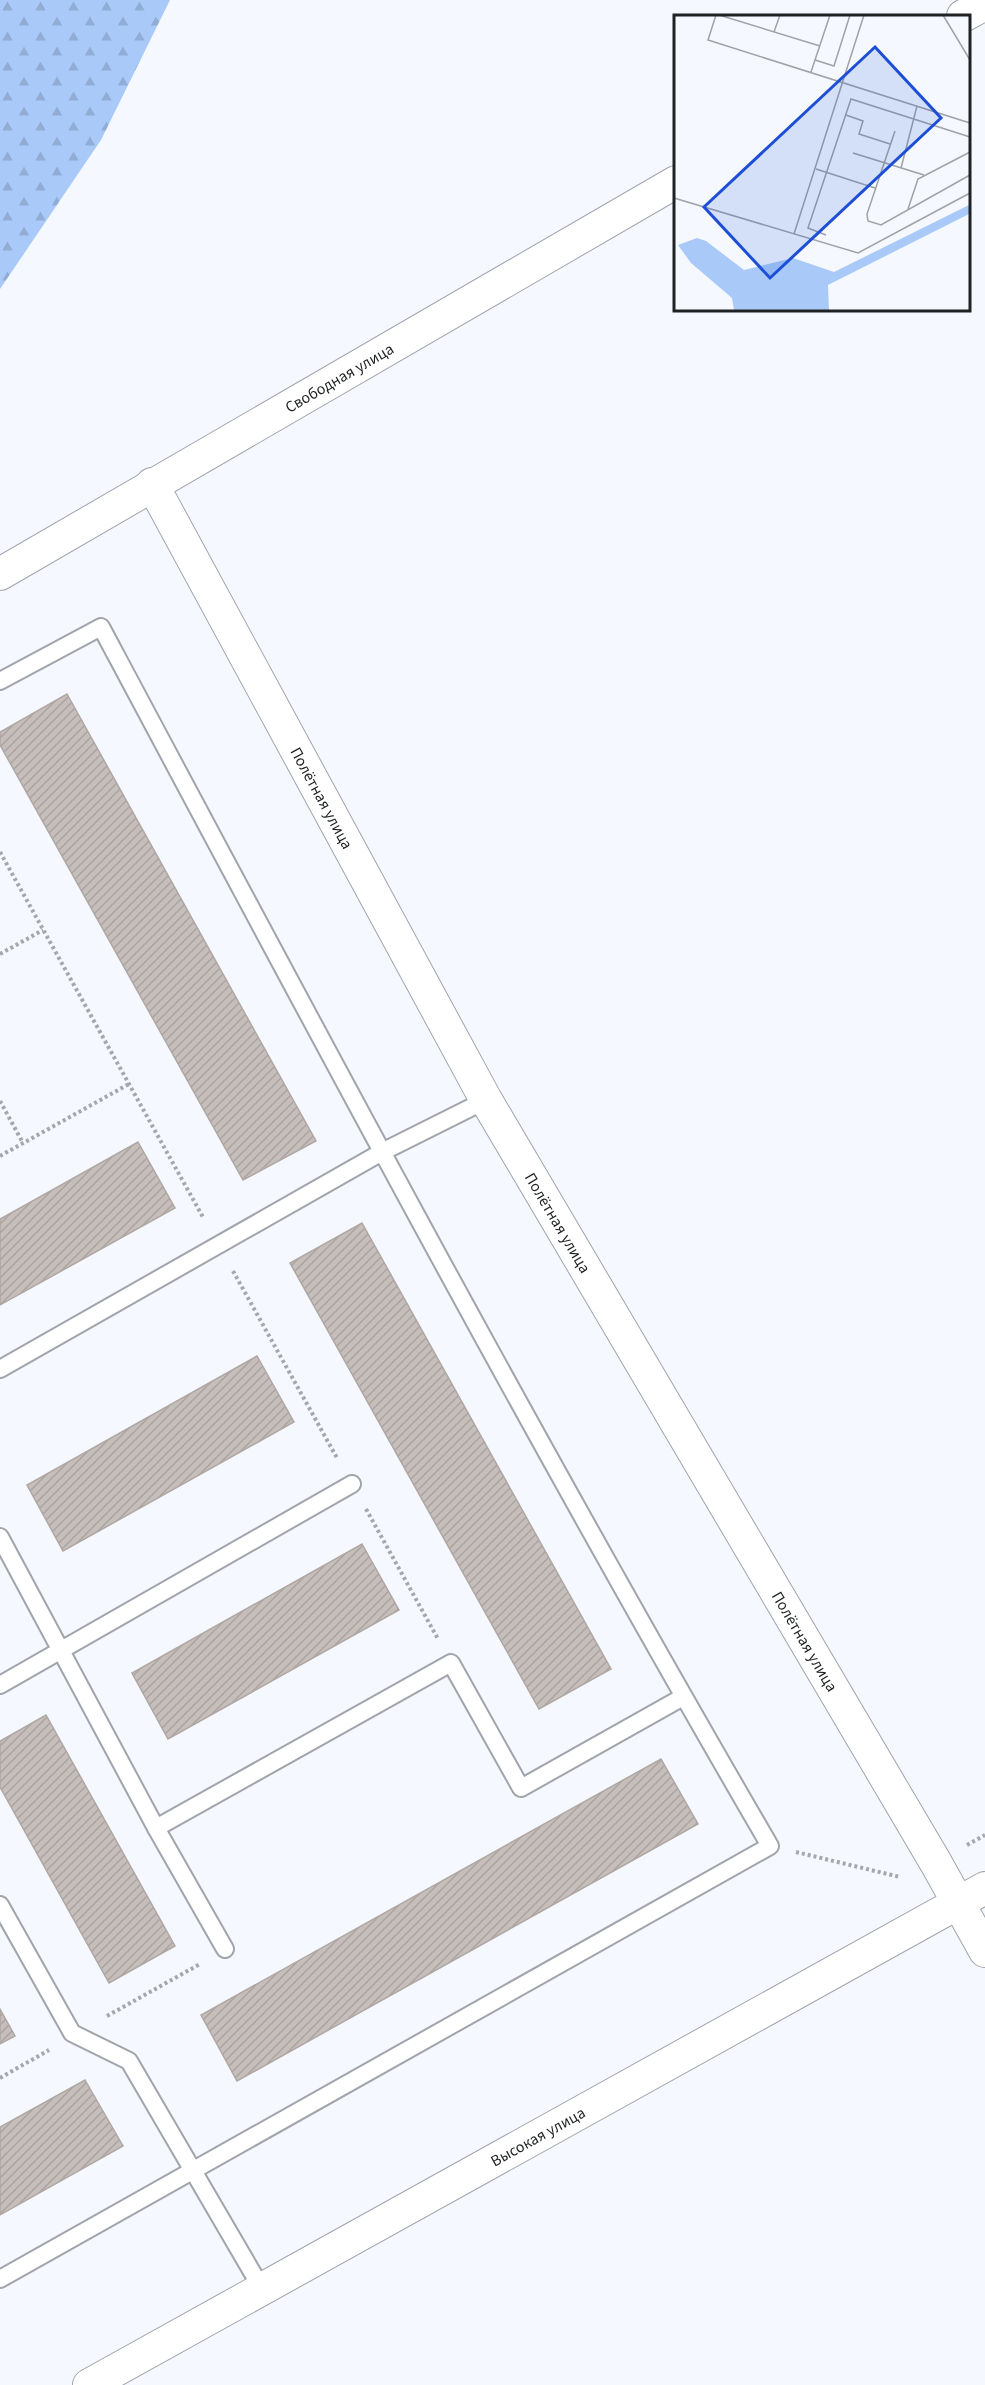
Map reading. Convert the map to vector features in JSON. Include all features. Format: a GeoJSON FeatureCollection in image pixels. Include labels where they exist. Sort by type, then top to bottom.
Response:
{"type":"FeatureCollection","features":[{"type":"Feature","properties":{"kind":"street"},"geometry":{"type":"LineString","coordinates":[[965,15],[985,4]]}},
{"type":"Feature","properties":{"kind":"street","name":"Свободная улица"},"geometry":{"type":"LineString","coordinates":[[0,574],[674,183]]}},
{"type":"Feature","properties":{"kind":"street","name":"Полётная улица"},"geometry":{"type":"LineString","coordinates":[[152,484],[486,1100],[936,1863],[972,1895],[985,1951]]}},
{"type":"Feature","properties":{"kind":"street","name":"Высокая улица"},"geometry":{"type":"LineString","coordinates":[[89,2385],[972,1895]]}},
{"type":"Feature","properties":{"kind":"lane"},"geometry":{"type":"LineString","coordinates":[[0,681],[101,627],[382,1152],[683,1697],[770,1846],[0,2279]]}},
{"type":"Feature","properties":{"kind":"lane"},"geometry":{"type":"LineString","coordinates":[[0,1369],[382,1152],[486,1100]]}},
{"type":"Feature","properties":{"kind":"lane"},"geometry":{"type":"LineString","coordinates":[[0,1685],[352,1484]]}},
{"type":"Feature","properties":{"kind":"lane"},"geometry":{"type":"LineString","coordinates":[[0,1537],[156,1828],[225,1950]]}},
{"type":"Feature","properties":{"kind":"lane"},"geometry":{"type":"LineString","coordinates":[[156,1828],[451,1663],[521,1788],[683,1697]]}},
{"type":"Feature","properties":{"kind":"lane"},"geometry":{"type":"LineString","coordinates":[[0,1905],[72,2033],[129,2061],[262,2289]]}},
{"type":"Feature","properties":{"kind":"path"},"geometry":{"type":"LineString","coordinates":[[0,954],[43,930]]}},
{"type":"Feature","properties":{"kind":"path"},"geometry":{"type":"LineString","coordinates":[[0,1156],[129,1084]]}},
{"type":"Feature","properties":{"kind":"path"},"geometry":{"type":"LineString","coordinates":[[0,1101],[23,1143]]}},
{"type":"Feature","properties":{"kind":"path"},"geometry":{"type":"LineString","coordinates":[[770,1846],[907,1879],[985,1835]]}},
{"type":"Feature","properties":{"kind":"path"},"geometry":{"type":"LineString","coordinates":[[0,2078],[225,1950]]}},
{"type":"Feature","properties":{"kind":"green space"},"geometry":{"type":"Polygon","coordinates":[[[0,0],[170,0],[101,140],[0,289],[0,0]]]}},
{"type":"Feature","properties":{"kind":"building"},"geometry":{"type":"Polygon","coordinates":[[[67,694],[316,1141],[243,1180],[0,745],[0,732],[67,694]]]}},
{"type":"Feature","properties":{"kind":"building"},"geometry":{"type":"Polygon","coordinates":[[[138,1142],[175,1208],[0,1305],[0,1219],[138,1142]]]}},
{"type":"Feature","properties":{"kind":"building"},"geometry":{"type":"Polygon","coordinates":[[[362,1223],[611,1669],[539,1709],[290,1263],[362,1223]]]}},
{"type":"Feature","properties":{"kind":"building"},"geometry":{"type":"Polygon","coordinates":[[[257,1356],[294,1422],[63,1551],[27,1485],[257,1356]]]}},
{"type":"Feature","properties":{"kind":"building"},"geometry":{"type":"Polygon","coordinates":[[[362,1544],[399,1610],[168,1739],[132,1673],[362,1544]]]}},
{"type":"Feature","properties":{"kind":"building"},"geometry":{"type":"Polygon","coordinates":[[[46,1715],[175,1946],[109,1983],[0,1787],[0,1741],[46,1715]]]}},
{"type":"Feature","properties":{"kind":"building"},"geometry":{"type":"Polygon","coordinates":[[[661,1759],[698,1824],[237,2081],[201,2015],[661,1759]]]}},
{"type":"Feature","properties":{"kind":"building"},"geometry":{"type":"Polygon","coordinates":[[[0,2009],[15,2036],[0,2044],[0,2009]]]}},
{"type":"Feature","properties":{"kind":"building"},"geometry":{"type":"Polygon","coordinates":[[[85,2080],[123,2146],[0,2215],[0,2127],[85,2080]]]}}]}
